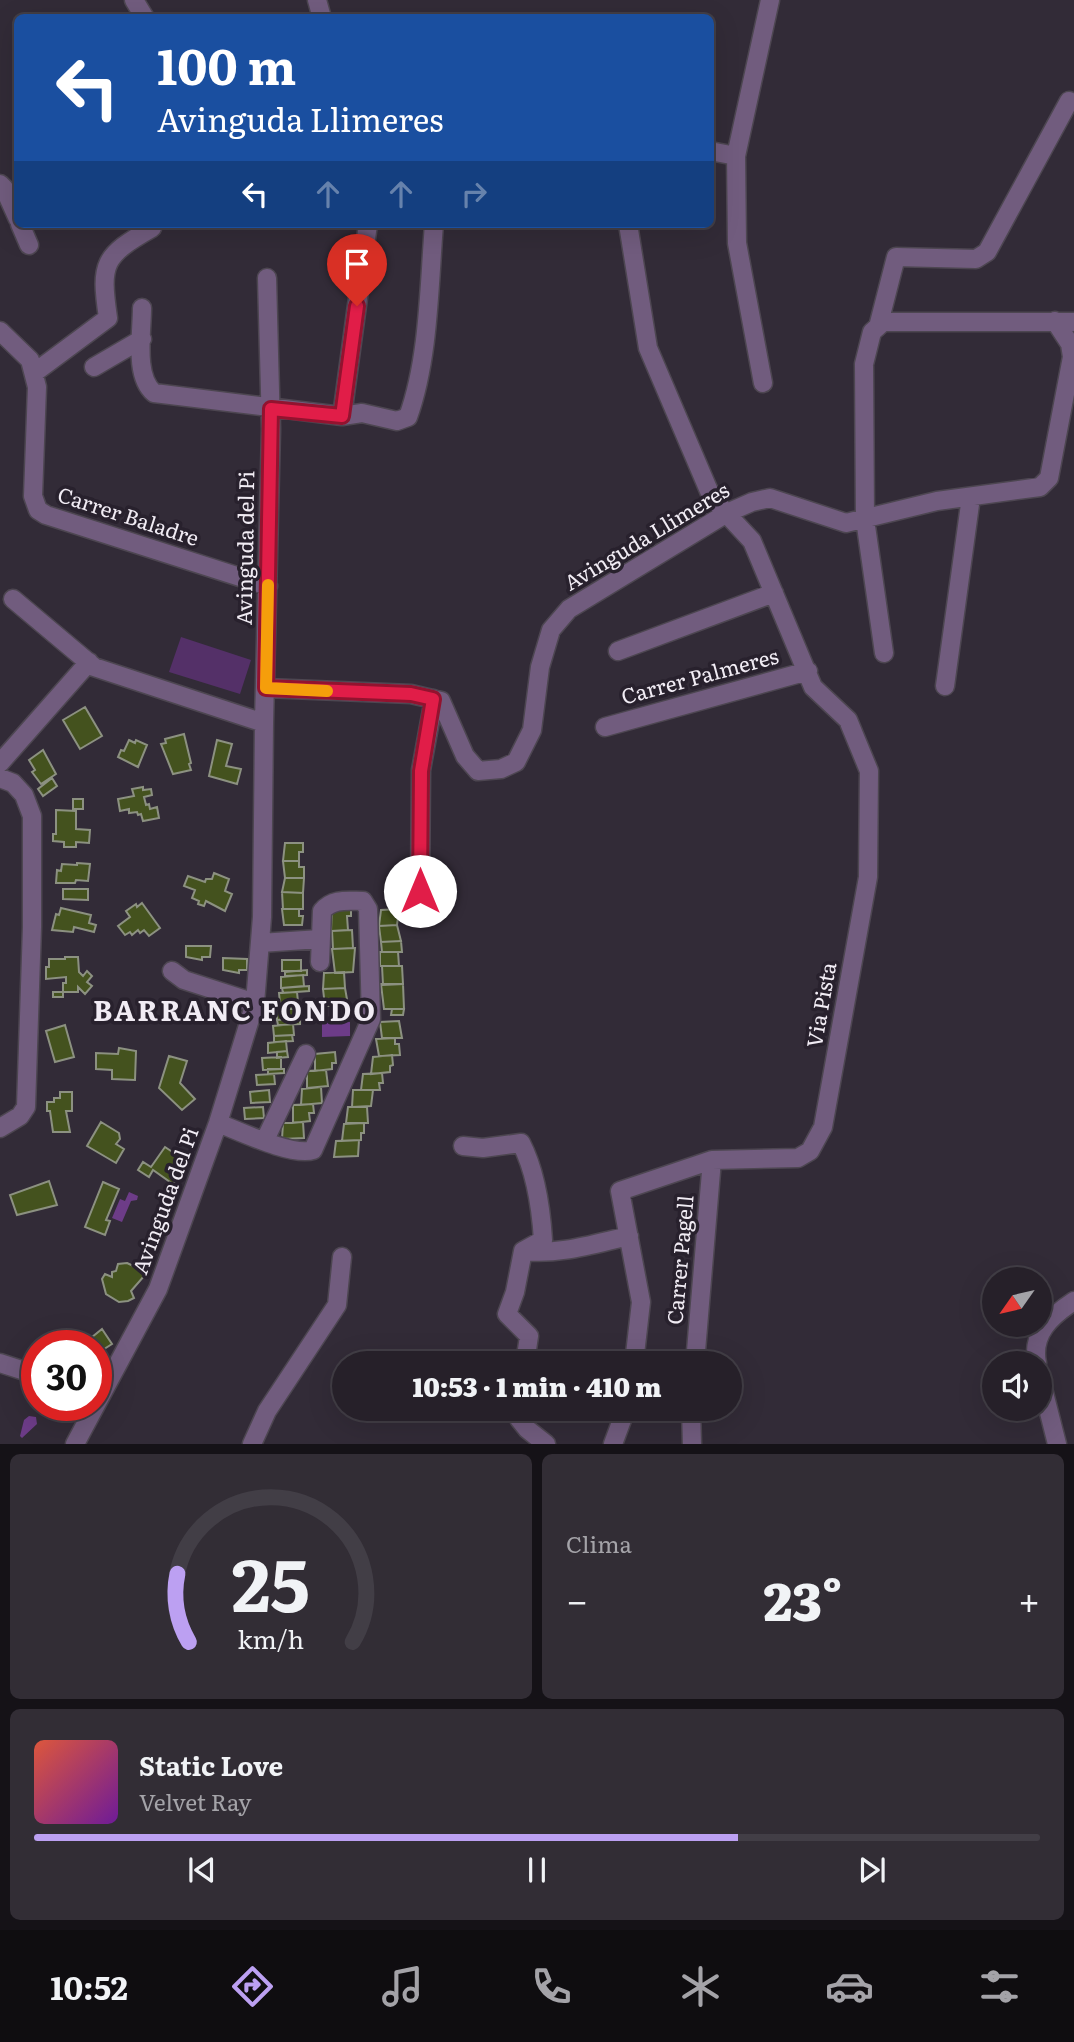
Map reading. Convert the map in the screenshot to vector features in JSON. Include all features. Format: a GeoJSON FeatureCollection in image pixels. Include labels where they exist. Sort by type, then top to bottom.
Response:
{"type":"FeatureCollection","features":[{"type":"Feature","properties":{"kind":"street"},"geometry":{"type":"LineString","coordinates":[[763,383],[737,243],[736,156],[770,0]]}},
{"type":"Feature","properties":{"kind":"street"},"geometry":{"type":"LineString","coordinates":[[878,327],[897,257],[976,258],[987,252],[1069,101]]}},
{"type":"Feature","properties":{"kind":"street"},"geometry":{"type":"LineString","coordinates":[[714,151],[736,156]]}},
{"type":"Feature","properties":{"kind":"street"},"geometry":{"type":"LineString","coordinates":[[0,184],[14,210]]}},
{"type":"Feature","properties":{"kind":"street"},"geometry":{"type":"LineString","coordinates":[[22,228],[29,245]]}},
{"type":"Feature","properties":{"kind":"street"},"geometry":{"type":"LineString","coordinates":[[0,331],[32,367],[108,318],[103,283],[105,270],[120,249],[152,228]]}},
{"type":"Feature","properties":{"kind":"street"},"geometry":{"type":"LineString","coordinates":[[342,416],[367,228]]}},
{"type":"Feature","properties":{"kind":"street"},"geometry":{"type":"LineString","coordinates":[[142,309],[141,374],[146,386],[154,393],[342,416],[362,413],[397,421],[408,417],[414,400],[424,338],[434,228]]}},
{"type":"Feature","properties":{"kind":"street","name":"Carrer Palmeres"},"geometry":{"type":"LineString","coordinates":[[605,727],[811,679],[752,541],[712,498],[648,348],[629,228]]}},
{"type":"Feature","properties":{"kind":"street","name":"Avinguda del Pi"},"geometry":{"type":"LineString","coordinates":[[112,1376],[158,1289],[218,1123],[255,1003],[262,917],[271,409],[267,278]]}},
{"type":"Feature","properties":{"kind":"street","name":"Avinguda Llimeres"},"geometry":{"type":"LineString","coordinates":[[433,699],[441,701],[465,757],[478,771],[501,769],[516,762],[532,730],[540,667],[551,630],[569,609],[727,513],[751,502],[770,498],[846,523],[937,501],[1040,487],[1049,478],[1072,357],[1070,344],[1055,321]]}},
{"type":"Feature","properties":{"kind":"street"},"geometry":{"type":"LineString","coordinates":[[884,653],[865,519],[864,363],[872,332],[883,323],[1074,322]]}},
{"type":"Feature","properties":{"kind":"street"},"geometry":{"type":"LineString","coordinates":[[94,367],[142,339]]}},
{"type":"Feature","properties":{"kind":"street","name":"Carrer Baladre"},"geometry":{"type":"LineString","coordinates":[[32,367],[37,387],[33,496],[38,510],[46,515],[268,586]]}},
{"type":"Feature","properties":{"kind":"street"},"geometry":{"type":"LineString","coordinates":[[945,686],[971,497]]}},
{"type":"Feature","properties":{"kind":"street"},"geometry":{"type":"LineString","coordinates":[[618,651],[774,593]]}},
{"type":"Feature","properties":{"kind":"street"},"geometry":{"type":"LineString","coordinates":[[13,599],[94,667],[264,723]]}},
{"type":"Feature","properties":{"kind":"street"},"geometry":{"type":"LineString","coordinates":[[0,763],[89,662]]}},
{"type":"Feature","properties":{"kind":"street","name":"Via Pista"},"geometry":{"type":"LineString","coordinates":[[629,1236],[620,1191],[712,1160],[798,1158],[810,1151],[823,1127],[869,877],[869,771],[848,720],[811,679]]}},
{"type":"Feature","properties":{"kind":"street"},"geometry":{"type":"LineString","coordinates":[[266,688],[411,694],[433,699],[421,771],[420,891]]}},
{"type":"Feature","properties":{"kind":"street"},"geometry":{"type":"LineString","coordinates":[[0,778],[13,783],[24,795],[32,816],[26,1107],[20,1116],[0,1128]]}},
{"type":"Feature","properties":{"kind":"street"},"geometry":{"type":"LineString","coordinates":[[218,1123],[305,1153],[313,1150],[371,1019],[368,909],[363,901],[335,901],[322,911],[320,962]]}},
{"type":"Feature","properties":{"kind":"street"},"geometry":{"type":"LineString","coordinates":[[260,943],[320,939]]}},
{"type":"Feature","properties":{"kind":"street"},"geometry":{"type":"LineString","coordinates":[[172,971],[199,986],[255,1003]]}},
{"type":"Feature","properties":{"kind":"street"},"geometry":{"type":"LineString","coordinates":[[265,1140],[306,1054]]}},
{"type":"Feature","properties":{"kind":"street"},"geometry":{"type":"LineString","coordinates":[[463,1146],[483,1148],[521,1143],[541,1210],[544,1240],[523,1251]]}},
{"type":"Feature","properties":{"kind":"street","name":"Carrer Pagell"},"geometry":{"type":"LineString","coordinates":[[696,1351],[712,1160]]}},
{"type":"Feature","properties":{"kind":"street"},"geometry":{"type":"LineString","coordinates":[[523,1251],[545,1253],[574,1249],[629,1236],[641,1301],[635,1351]]}},
{"type":"Feature","properties":{"kind":"street"},"geometry":{"type":"LineString","coordinates":[[523,1251],[515,1292],[507,1314],[528,1336],[527,1351]]}},
{"type":"Feature","properties":{"kind":"street"},"geometry":{"type":"LineString","coordinates":[[252,1444],[267,1411],[338,1305],[342,1258]]}},
{"type":"Feature","properties":{"kind":"street"},"geometry":{"type":"LineString","coordinates":[[1034,1351],[1043,1326],[1074,1301]]}},
{"type":"Feature","properties":{"kind":"street"},"geometry":{"type":"LineString","coordinates":[[0,1363],[21,1370]]}},
{"type":"Feature","properties":{"kind":"street","name":"Avinguda del Pi"},"geometry":{"type":"LineString","coordinates":[[75,1444],[88,1421]]}},
{"type":"Feature","properties":{"kind":"street"},"geometry":{"type":"LineString","coordinates":[[521,1421],[546,1444]]}},
{"type":"Feature","properties":{"kind":"street"},"geometry":{"type":"LineString","coordinates":[[613,1444],[622,1421]]}},
{"type":"Feature","properties":{"kind":"street"},"geometry":{"type":"LineString","coordinates":[[691,1421],[692,1444]]}},
{"type":"Feature","properties":{"kind":"street"},"geometry":{"type":"LineString","coordinates":[[1051,1421],[1057,1444]]}},
{"type":"Feature","properties":{"kind":"shaded area"},"geometry":{"type":"Polygon","coordinates":[[[181,637],[251,660],[240,694],[169,672],[181,637]]]}},
{"type":"Feature","properties":{"kind":"shaded area"},"geometry":{"type":"Polygon","coordinates":[[[350,1022],[350,1036],[322,1037],[322,1023],[350,1022]]]}},
{"type":"Feature","properties":{"kind":"shaded area"},"geometry":{"type":"Polygon","coordinates":[[[129,1192],[138,1196],[137,1200],[131,1201],[122,1222],[112,1218],[120,1199],[125,1201],[129,1192]]]}},
{"type":"Feature","properties":{"kind":"shaded area"},"geometry":{"type":"Polygon","coordinates":[[[24,1421],[37,1421],[37,1424],[22,1438],[20,1436],[24,1421]]]}},
{"type":"Feature","properties":{"kind":"building"},"geometry":{"type":"Polygon","coordinates":[[[85,707],[102,736],[80,749],[63,720],[85,707]]]}},
{"type":"Feature","properties":{"kind":"building"},"geometry":{"type":"Polygon","coordinates":[[[184,734],[191,770],[173,774],[161,744],[166,743],[165,739],[184,734]]]}},
{"type":"Feature","properties":{"kind":"building"},"geometry":{"type":"Polygon","coordinates":[[[129,740],[147,745],[138,767],[118,757],[129,740]]]}},
{"type":"Feature","properties":{"kind":"building"},"geometry":{"type":"Polygon","coordinates":[[[217,740],[232,744],[226,766],[241,769],[237,784],[209,776],[217,740]]]}},
{"type":"Feature","properties":{"kind":"building"},"geometry":{"type":"Polygon","coordinates":[[[43,750],[56,774],[41,784],[32,772],[35,770],[29,760],[43,750]]]}},
{"type":"Feature","properties":{"kind":"building"},"geometry":{"type":"Polygon","coordinates":[[[52,778],[57,786],[43,796],[38,789],[52,778]]]}},
{"type":"Feature","properties":{"kind":"building"},"geometry":{"type":"Polygon","coordinates":[[[143,787],[143,790],[151,789],[152,795],[144,797],[146,805],[149,804],[150,809],[157,807],[159,818],[143,821],[141,814],[138,815],[137,812],[129,813],[129,809],[120,811],[118,799],[134,796],[132,789],[143,787]]]}},
{"type":"Feature","properties":{"kind":"building"},"geometry":{"type":"Polygon","coordinates":[[[73,799],[83,799],[83,809],[73,809],[73,799]]]}},
{"type":"Feature","properties":{"kind":"building"},"geometry":{"type":"Polygon","coordinates":[[[56,810],[76,811],[76,829],[90,830],[89,843],[76,842],[76,847],[64,847],[64,842],[53,841],[53,834],[56,834],[56,810]]]}},
{"type":"Feature","properties":{"kind":"building"},"geometry":{"type":"Polygon","coordinates":[[[285,843],[303,843],[299,861],[283,861],[285,843]]]}},
{"type":"Feature","properties":{"kind":"building"},"geometry":{"type":"Polygon","coordinates":[[[283,861],[299,861],[299,867],[304,867],[304,878],[285,878],[283,861]]]}},
{"type":"Feature","properties":{"kind":"building"},"geometry":{"type":"Polygon","coordinates":[[[62,864],[90,864],[88,881],[56,883],[57,870],[61,871],[62,864]]]}},
{"type":"Feature","properties":{"kind":"building"},"geometry":{"type":"Polygon","coordinates":[[[214,873],[229,879],[225,891],[232,894],[225,911],[206,901],[204,906],[198,904],[199,901],[192,898],[195,890],[184,886],[188,876],[205,882],[206,879],[212,879],[214,873]]]}},
{"type":"Feature","properties":{"kind":"building"},"geometry":{"type":"Polygon","coordinates":[[[285,878],[304,878],[303,893],[282,892],[285,878]]]}},
{"type":"Feature","properties":{"kind":"building"},"geometry":{"type":"Polygon","coordinates":[[[63,889],[88,889],[88,900],[63,899],[63,889]]]}},
{"type":"Feature","properties":{"kind":"building"},"geometry":{"type":"Polygon","coordinates":[[[282,892],[303,893],[303,909],[283,909],[282,892]]]}},
{"type":"Feature","properties":{"kind":"building"},"geometry":{"type":"Polygon","coordinates":[[[142,903],[160,928],[149,936],[144,930],[125,935],[118,926],[130,917],[126,911],[142,903]]]}},
{"type":"Feature","properties":{"kind":"building"},"geometry":{"type":"Polygon","coordinates":[[[351,907],[351,916],[347,916],[348,930],[331,931],[332,908],[351,907]]]}},
{"type":"Feature","properties":{"kind":"building"},"geometry":{"type":"Polygon","coordinates":[[[61,908],[91,915],[89,923],[96,925],[94,932],[74,927],[73,932],[52,930],[56,914],[59,915],[61,908]]]}},
{"type":"Feature","properties":{"kind":"building"},"geometry":{"type":"Polygon","coordinates":[[[282,909],[299,909],[299,916],[303,916],[302,925],[284,925],[282,909]]]}},
{"type":"Feature","properties":{"kind":"building"},"geometry":{"type":"Polygon","coordinates":[[[399,909],[397,925],[379,926],[381,910],[399,909]]]}},
{"type":"Feature","properties":{"kind":"building"},"geometry":{"type":"Polygon","coordinates":[[[397,925],[401,941],[381,942],[379,926],[397,925]]]}},
{"type":"Feature","properties":{"kind":"building"},"geometry":{"type":"Polygon","coordinates":[[[352,930],[353,948],[333,949],[332,931],[352,930]]]}},
{"type":"Feature","properties":{"kind":"building"},"geometry":{"type":"Polygon","coordinates":[[[401,941],[402,952],[382,952],[381,942],[401,941]]]}},
{"type":"Feature","properties":{"kind":"building"},"geometry":{"type":"Polygon","coordinates":[[[186,946],[211,946],[210,957],[202,957],[202,960],[186,957],[186,946]]]}},
{"type":"Feature","properties":{"kind":"building"},"geometry":{"type":"Polygon","coordinates":[[[355,948],[353,972],[335,973],[332,949],[355,948]]]}},
{"type":"Feature","properties":{"kind":"building"},"geometry":{"type":"Polygon","coordinates":[[[380,952],[398,952],[399,966],[380,966],[380,952]]]}},
{"type":"Feature","properties":{"kind":"building"},"geometry":{"type":"Polygon","coordinates":[[[78,957],[79,972],[83,976],[87,971],[92,976],[87,982],[92,986],[85,994],[78,987],[78,992],[63,992],[66,977],[46,979],[49,959],[78,957]]]}},
{"type":"Feature","properties":{"kind":"building"},"geometry":{"type":"Polygon","coordinates":[[[223,958],[247,959],[247,970],[239,970],[239,973],[223,970],[223,958]]]}},
{"type":"Feature","properties":{"kind":"building"},"geometry":{"type":"Polygon","coordinates":[[[282,960],[301,960],[301,971],[282,971],[282,960]]]}},
{"type":"Feature","properties":{"kind":"building"},"geometry":{"type":"Polygon","coordinates":[[[382,966],[402,966],[403,984],[383,985],[382,966]]]}},
{"type":"Feature","properties":{"kind":"building"},"geometry":{"type":"Polygon","coordinates":[[[307,970],[307,975],[285,976],[285,972],[307,970]]]}},
{"type":"Feature","properties":{"kind":"building"},"geometry":{"type":"Polygon","coordinates":[[[344,972],[345,988],[323,989],[324,973],[344,972]]]}},
{"type":"Feature","properties":{"kind":"building"},"geometry":{"type":"Polygon","coordinates":[[[303,975],[304,986],[281,988],[281,977],[303,975]]]}},
{"type":"Feature","properties":{"kind":"building"},"geometry":{"type":"Polygon","coordinates":[[[381,984],[403,984],[404,1009],[384,1009],[381,984]]]}},
{"type":"Feature","properties":{"kind":"building"},"geometry":{"type":"Polygon","coordinates":[[[309,986],[309,991],[283,993],[282,988],[309,986]]]}},
{"type":"Feature","properties":{"kind":"building"},"geometry":{"type":"Polygon","coordinates":[[[345,988],[348,1005],[325,1006],[323,989],[345,988]]]}},
{"type":"Feature","properties":{"kind":"building"},"geometry":{"type":"Polygon","coordinates":[[[53,992],[63,992],[63,997],[53,997],[53,992]]]}},
{"type":"Feature","properties":{"kind":"building"},"geometry":{"type":"Polygon","coordinates":[[[297,992],[298,1002],[280,1003],[279,993],[297,992]]]}},
{"type":"Feature","properties":{"kind":"building"},"geometry":{"type":"Polygon","coordinates":[[[293,1002],[294,1009],[285,1009],[285,1004],[293,1002]]]}},
{"type":"Feature","properties":{"kind":"building"},"geometry":{"type":"Polygon","coordinates":[[[296,1008],[296,1019],[277,1020],[277,1009],[296,1008]]]}},
{"type":"Feature","properties":{"kind":"building"},"geometry":{"type":"Polygon","coordinates":[[[392,1009],[404,1009],[403,1015],[391,1015],[392,1009]]]}},
{"type":"Feature","properties":{"kind":"building"},"geometry":{"type":"Polygon","coordinates":[[[300,1018],[300,1024],[278,1025],[277,1020],[300,1018]]]}},
{"type":"Feature","properties":{"kind":"building"},"geometry":{"type":"Polygon","coordinates":[[[399,1021],[402,1038],[382,1038],[380,1022],[399,1021]]]}},
{"type":"Feature","properties":{"kind":"building"},"geometry":{"type":"Polygon","coordinates":[[[293,1024],[294,1035],[274,1036],[273,1026],[293,1024]]]}},
{"type":"Feature","properties":{"kind":"building"},"geometry":{"type":"Polygon","coordinates":[[[65,1025],[74,1057],[55,1062],[46,1031],[65,1025]]]}},
{"type":"Feature","properties":{"kind":"building"},"geometry":{"type":"Polygon","coordinates":[[[292,1035],[293,1041],[274,1042],[274,1036],[292,1035]]]}},
{"type":"Feature","properties":{"kind":"building"},"geometry":{"type":"Polygon","coordinates":[[[395,1038],[395,1044],[399,1044],[400,1055],[379,1056],[376,1039],[395,1038]]]}},
{"type":"Feature","properties":{"kind":"building"},"geometry":{"type":"Polygon","coordinates":[[[286,1041],[287,1051],[268,1053],[268,1043],[286,1041]]]}},
{"type":"Feature","properties":{"kind":"building"},"geometry":{"type":"Polygon","coordinates":[[[119,1048],[136,1051],[135,1080],[112,1079],[112,1070],[96,1069],[96,1053],[118,1054],[119,1048]]]}},
{"type":"Feature","properties":{"kind":"building"},"geometry":{"type":"Polygon","coordinates":[[[287,1051],[288,1057],[277,1058],[277,1052],[287,1051]]]}},
{"type":"Feature","properties":{"kind":"building"},"geometry":{"type":"Polygon","coordinates":[[[335,1052],[336,1063],[332,1063],[332,1069],[315,1071],[315,1054],[335,1052]]]}},
{"type":"Feature","properties":{"kind":"building"},"geometry":{"type":"Polygon","coordinates":[[[392,1055],[393,1065],[390,1066],[390,1072],[371,1074],[373,1057],[392,1055]]]}},
{"type":"Feature","properties":{"kind":"building"},"geometry":{"type":"Polygon","coordinates":[[[169,1056],[187,1061],[180,1083],[195,1099],[182,1110],[159,1088],[169,1056]]]}},
{"type":"Feature","properties":{"kind":"building"},"geometry":{"type":"Polygon","coordinates":[[[281,1057],[281,1069],[263,1070],[262,1058],[281,1057]]]}},
{"type":"Feature","properties":{"kind":"building"},"geometry":{"type":"Polygon","coordinates":[[[268,1069],[284,1069],[284,1073],[268,1074],[268,1069]]]}},
{"type":"Feature","properties":{"kind":"building"},"geometry":{"type":"Polygon","coordinates":[[[326,1070],[328,1086],[307,1088],[307,1071],[326,1070]]]}},
{"type":"Feature","properties":{"kind":"building"},"geometry":{"type":"Polygon","coordinates":[[[382,1073],[383,1083],[379,1083],[380,1090],[361,1090],[363,1074],[382,1073]]]}},
{"type":"Feature","properties":{"kind":"building"},"geometry":{"type":"Polygon","coordinates":[[[274,1074],[275,1084],[257,1085],[256,1075],[274,1074]]]}},
{"type":"Feature","properties":{"kind":"building"},"geometry":{"type":"Polygon","coordinates":[[[321,1087],[322,1103],[301,1105],[302,1089],[321,1087]]]}},
{"type":"Feature","properties":{"kind":"building"},"geometry":{"type":"Polygon","coordinates":[[[269,1090],[270,1102],[251,1103],[250,1092],[269,1090]]]}},
{"type":"Feature","properties":{"kind":"building"},"geometry":{"type":"Polygon","coordinates":[[[353,1090],[373,1090],[371,1106],[352,1107],[353,1090]]]}},
{"type":"Feature","properties":{"kind":"building"},"geometry":{"type":"Polygon","coordinates":[[[60,1092],[72,1092],[72,1111],[66,1111],[70,1132],[53,1132],[50,1111],[47,1111],[47,1102],[60,1098],[60,1092]]]}},
{"type":"Feature","properties":{"kind":"building"},"geometry":{"type":"Polygon","coordinates":[[[313,1104],[314,1113],[309,1113],[310,1121],[293,1123],[293,1105],[313,1104]]]}},
{"type":"Feature","properties":{"kind":"building"},"geometry":{"type":"Polygon","coordinates":[[[263,1107],[264,1118],[245,1119],[244,1108],[263,1107]]]}},
{"type":"Feature","properties":{"kind":"building"},"geometry":{"type":"Polygon","coordinates":[[[348,1107],[367,1107],[368,1123],[346,1123],[348,1107]]]}},
{"type":"Feature","properties":{"kind":"building"},"geometry":{"type":"Polygon","coordinates":[[[101,1122],[119,1133],[120,1139],[116,1144],[124,1149],[116,1163],[87,1146],[101,1122]]]}},
{"type":"Feature","properties":{"kind":"building"},"geometry":{"type":"Polygon","coordinates":[[[303,1122],[304,1138],[282,1139],[283,1123],[303,1122]]]}},
{"type":"Feature","properties":{"kind":"building"},"geometry":{"type":"Polygon","coordinates":[[[364,1123],[361,1140],[342,1141],[344,1124],[364,1123]]]}},
{"type":"Feature","properties":{"kind":"building"},"geometry":{"type":"Polygon","coordinates":[[[359,1140],[358,1156],[334,1157],[336,1141],[359,1140]]]}},
{"type":"Feature","properties":{"kind":"building"},"geometry":{"type":"Polygon","coordinates":[[[165,1147],[179,1153],[183,1161],[177,1172],[180,1174],[173,1184],[153,1170],[149,1177],[138,1170],[143,1162],[151,1167],[165,1147]]]}},
{"type":"Feature","properties":{"kind":"building"},"geometry":{"type":"Polygon","coordinates":[[[49,1181],[57,1205],[17,1215],[10,1195],[49,1181]]]}},
{"type":"Feature","properties":{"kind":"building"},"geometry":{"type":"Polygon","coordinates":[[[103,1182],[119,1189],[106,1220],[110,1221],[105,1235],[85,1227],[103,1182]]]}},
{"type":"Feature","properties":{"kind":"building"},"geometry":{"type":"Polygon","coordinates":[[[127,1263],[140,1269],[145,1275],[131,1291],[134,1298],[119,1302],[106,1294],[102,1279],[105,1274],[112,1277],[118,1264],[127,1263]]]}},
{"type":"Feature","properties":{"kind":"slow traffic"},"geometry":{"type":"LineString","coordinates":[[268,585],[266,688],[327,691]]}},
{"type":"Feature","properties":{"kind":"district","name":"BARRANC FONDO"},"geometry":{"type":"Point","coordinates":[235,1011]}},
{"type":"Feature","properties":{"kind":"route"},"geometry":{"type":"LineString","coordinates":[[357,306],[342,416],[271,409],[266,688],[411,694],[433,699],[421,771],[420,891]]}}]}
